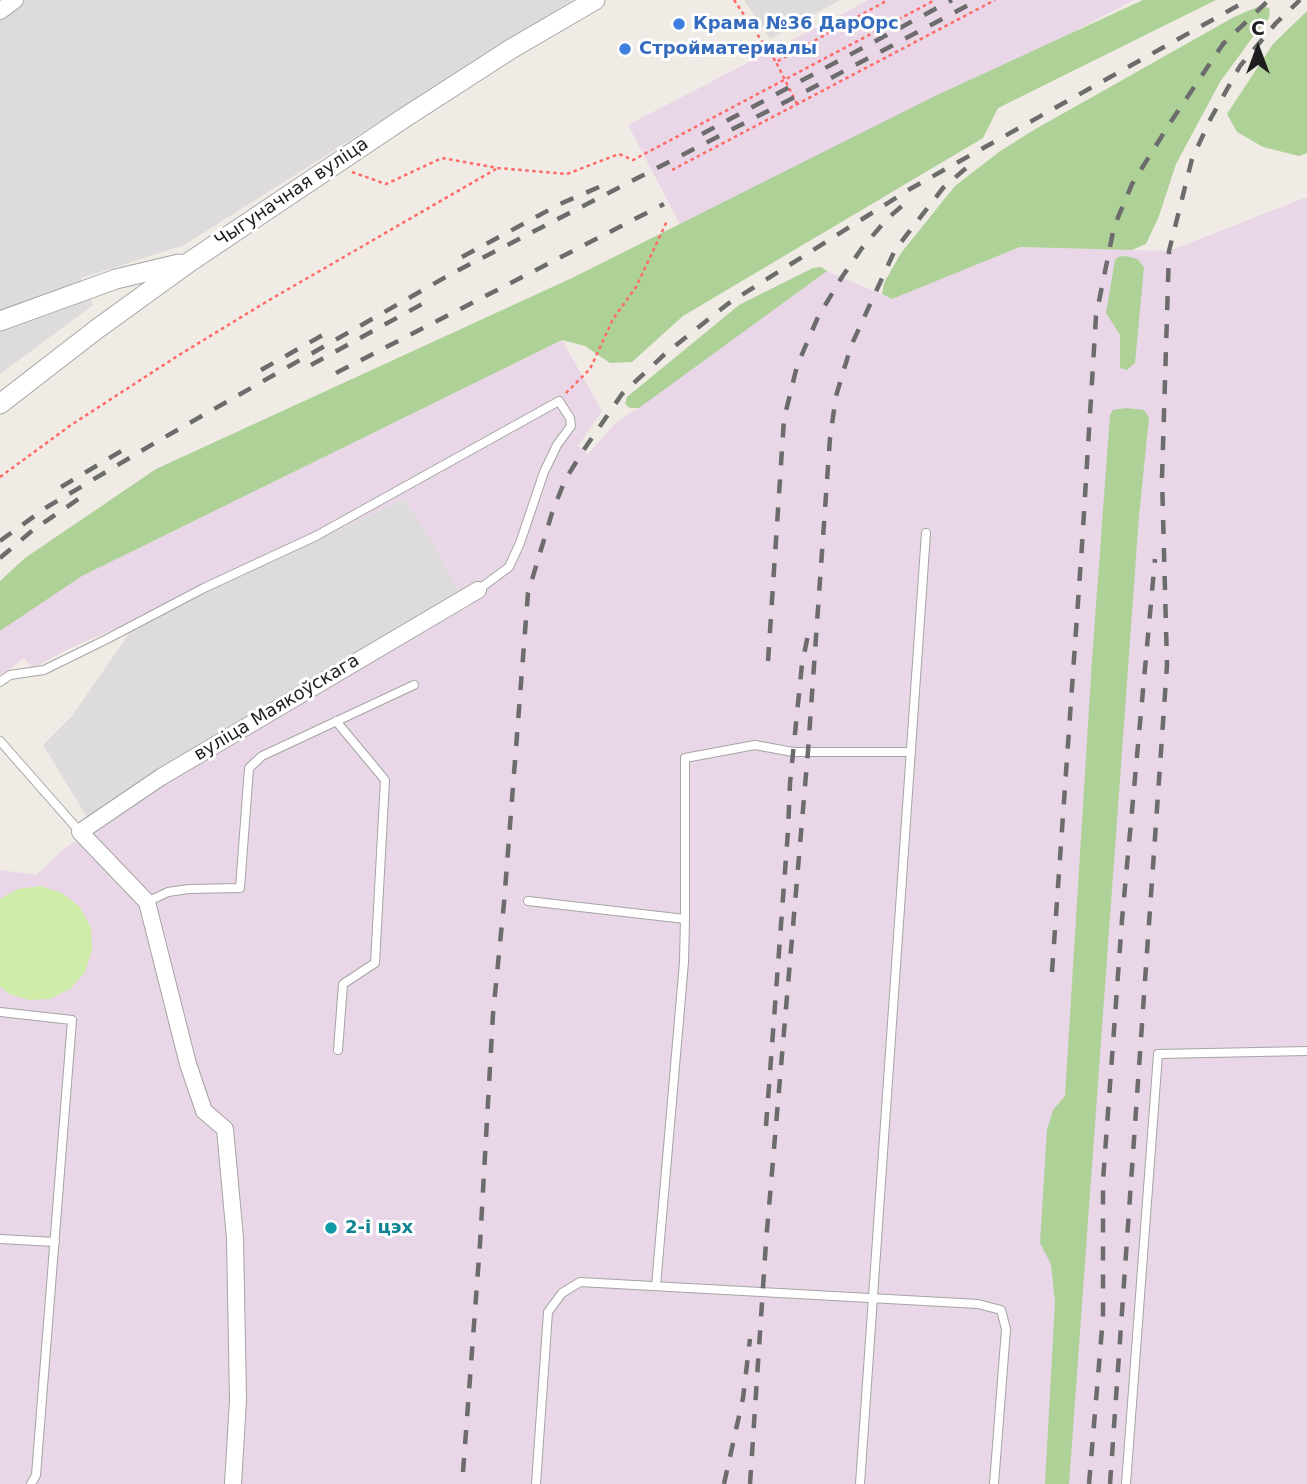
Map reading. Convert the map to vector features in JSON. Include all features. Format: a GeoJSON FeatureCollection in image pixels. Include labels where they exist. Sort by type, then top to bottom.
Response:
{"type":"FeatureCollection","features":[{"type":"Feature","properties":{"kind":"street"},"geometry":{"type":"LineString","coordinates":[[0,11],[15,0]]}},
{"type":"Feature","properties":{"kind":"street","name":"Чыгуначная вуліца"},"geometry":{"type":"LineString","coordinates":[[0,404],[191,261],[404,118],[511,49],[595,0]]}},
{"type":"Feature","properties":{"kind":"street"},"geometry":{"type":"LineString","coordinates":[[0,321],[116,279],[191,261]]}},
{"type":"Feature","properties":{"kind":"street"},"geometry":{"type":"LineString","coordinates":[[116,279],[131,304]]}},
{"type":"Feature","properties":{"kind":"street","name":"вуліца Маякоўскага"},"geometry":{"type":"LineString","coordinates":[[80,832],[161,777],[478,590]]}},
{"type":"Feature","properties":{"kind":"street"},"geometry":{"type":"LineString","coordinates":[[80,832],[146,902],[188,1064],[204,1111],[225,1129],[235,1238],[238,1399],[233,1484]]}},
{"type":"Feature","properties":{"kind":"lane"},"geometry":{"type":"LineString","coordinates":[[0,682],[10,675],[44,670],[204,588],[316,536],[559,401],[570,418],[571,426],[556,444],[509,567],[478,590]]}},
{"type":"Feature","properties":{"kind":"lane"},"geometry":{"type":"LineString","coordinates":[[860,1484],[926,533]]}},
{"type":"Feature","properties":{"kind":"lane"},"geometry":{"type":"LineString","coordinates":[[146,902],[168,892],[240,888],[249,768],[262,755],[414,685]]}},
{"type":"Feature","properties":{"kind":"lane"},"geometry":{"type":"LineString","coordinates":[[336,721],[385,780],[375,963],[342,984],[338,1050]]}},
{"type":"Feature","properties":{"kind":"lane"},"geometry":{"type":"LineString","coordinates":[[0,741],[80,832]]}},
{"type":"Feature","properties":{"kind":"lane"},"geometry":{"type":"LineString","coordinates":[[656,1286],[684,962],[685,758],[755,745],[793,752],[911,752]]}},
{"type":"Feature","properties":{"kind":"lane"},"geometry":{"type":"LineString","coordinates":[[528,901],[685,919]]}},
{"type":"Feature","properties":{"kind":"lane"},"geometry":{"type":"LineString","coordinates":[[0,1012],[72,1020],[36,1475],[31,1484]]}},
{"type":"Feature","properties":{"kind":"lane"},"geometry":{"type":"LineString","coordinates":[[1126,1484],[1158,1054],[1307,1051]]}},
{"type":"Feature","properties":{"kind":"lane"},"geometry":{"type":"LineString","coordinates":[[0,1239],[55,1242]]}},
{"type":"Feature","properties":{"kind":"lane"},"geometry":{"type":"LineString","coordinates":[[536,1484],[548,1312],[562,1293],[580,1282],[978,1304],[1001,1310],[1006,1329],[994,1484]]}},
{"type":"Feature","properties":{"kind":"path"},"geometry":{"type":"LineString","coordinates":[[734,0],[776,62],[798,104]]}},
{"type":"Feature","properties":{"kind":"path"},"geometry":{"type":"LineString","coordinates":[[776,62],[888,0]]}},
{"type":"Feature","properties":{"kind":"path"},"geometry":{"type":"LineString","coordinates":[[342,169],[386,184],[442,158],[498,168],[567,174],[619,154],[633,160],[935,0]]}},
{"type":"Feature","properties":{"kind":"path"},"geometry":{"type":"LineString","coordinates":[[672,170],[995,0]]}},
{"type":"Feature","properties":{"kind":"path"},"geometry":{"type":"LineString","coordinates":[[0,477],[71,425],[179,355],[498,168]]}},
{"type":"Feature","properties":{"kind":"path"},"geometry":{"type":"LineString","coordinates":[[559,401],[590,369],[613,319],[636,287],[667,221]]}},
{"type":"Feature","properties":{"kind":"shaded area"},"geometry":{"type":"Polygon","coordinates":[[[0,0],[572,0],[184,245],[81,278],[93,305],[0,374],[0,0]]]}},
{"type":"Feature","properties":{"kind":"shaded area"},"geometry":{"type":"Polygon","coordinates":[[[744,0],[840,0],[770,39],[744,0]]]}},
{"type":"Feature","properties":{"kind":"shaded area"},"geometry":{"type":"Polygon","coordinates":[[[869,0],[1134,0],[685,234],[628,125],[869,0]]]}},
{"type":"Feature","properties":{"kind":"shaded area"},"geometry":{"type":"Polygon","coordinates":[[[1307,197],[1307,1484],[0,1484],[0,870],[36,875],[65,848],[97,828],[135,798],[471,605],[461,595],[433,543],[404,499],[165,612],[128,635],[121,626],[33,668],[24,658],[1,675],[0,631],[82,576],[562,340],[602,411],[578,446],[588,454],[614,425],[827,271],[892,299],[1020,247],[1169,251],[1307,197]]]}},
{"type":"Feature","properties":{"kind":"shaded area"},"geometry":{"type":"Polygon","coordinates":[[[404,499],[433,543],[461,595],[166,764],[88,819],[43,745],[72,716],[128,635],[165,612],[404,499]]]}},
{"type":"Feature","properties":{"kind":"green space"},"geometry":{"type":"Polygon","coordinates":[[[1143,0],[1216,0],[998,108],[983,138],[683,316],[632,362],[610,363],[585,346],[562,340],[82,576],[0,631],[0,581],[25,558],[156,469],[572,278],[935,96],[1143,0]]]}},
{"type":"Feature","properties":{"kind":"green space"},"geometry":{"type":"Polygon","coordinates":[[[1262,5],[1270,9],[1269,18],[1220,82],[1176,164],[1159,216],[1146,244],[1132,250],[1020,247],[892,299],[882,294],[884,283],[901,253],[955,186],[999,152],[1234,17],[1262,5]]]}},
{"type":"Feature","properties":{"kind":"green space"},"geometry":{"type":"Polygon","coordinates":[[[1307,11],[1307,153],[1299,156],[1263,147],[1237,132],[1227,114],[1273,44],[1307,11]]]}},
{"type":"Feature","properties":{"kind":"green space"},"geometry":{"type":"Polygon","coordinates":[[[1126,256],[1137,259],[1144,267],[1135,363],[1127,370],[1120,368],[1120,335],[1106,313],[1115,260],[1126,256]]]}},
{"type":"Feature","properties":{"kind":"green space"},"geometry":{"type":"Polygon","coordinates":[[[821,267],[827,271],[639,408],[630,408],[625,404],[627,397],[739,305],[813,268],[821,267]]]}},
{"type":"Feature","properties":{"kind":"green space"},"geometry":{"type":"Polygon","coordinates":[[[1113,410],[1144,410],[1149,418],[1139,516],[1069,1484],[1045,1484],[1055,1302],[1051,1264],[1040,1243],[1047,1130],[1053,1110],[1065,1096],[1110,415],[1113,410]]]}},
{"type":"Feature","properties":{"kind":"green space"},"geometry":{"type":"Polygon","coordinates":[[[41,886],[62,893],[80,907],[91,928],[92,950],[85,972],[70,989],[50,999],[29,1000],[9,994],[0,986],[0,899],[18,889],[41,886]]]}},
{"type":"Feature","properties":{"kind":"railway"},"geometry":{"type":"LineString","coordinates":[[702,134],[952,0]]}},
{"type":"Feature","properties":{"kind":"railway"},"geometry":{"type":"LineString","coordinates":[[0,541],[47,507],[158,441],[451,274],[978,0]]}},
{"type":"Feature","properties":{"kind":"railway"},"geometry":{"type":"LineString","coordinates":[[463,1472],[493,1014],[528,593],[565,480],[622,394],[666,353],[729,303],[910,189],[1248,0]]}},
{"type":"Feature","properties":{"kind":"railway"},"geometry":{"type":"LineString","coordinates":[[1052,972],[1096,316],[1114,227],[1132,184],[1223,44],[1269,0]]}},
{"type":"Feature","properties":{"kind":"railway"},"geometry":{"type":"LineString","coordinates":[[1110,1484],[1167,665],[1162,478],[1169,251],[1192,159],[1211,118],[1240,66],[1276,23],[1300,0]]}},
{"type":"Feature","properties":{"kind":"railway"},"geometry":{"type":"LineString","coordinates":[[750,1484],[766,1242],[808,751],[830,438],[836,396],[851,346],[895,250],[943,188],[973,162]]}},
{"type":"Feature","properties":{"kind":"railway"},"geometry":{"type":"LineString","coordinates":[[462,257],[560,204],[606,184]]}},
{"type":"Feature","properties":{"kind":"railway"},"geometry":{"type":"LineString","coordinates":[[768,661],[784,419],[797,366],[818,317],[842,277],[887,219],[911,198]]}},
{"type":"Feature","properties":{"kind":"railway"},"geometry":{"type":"LineString","coordinates":[[336,373],[664,204]]}},
{"type":"Feature","properties":{"kind":"railway"},"geometry":{"type":"LineString","coordinates":[[311,365],[424,303]]}},
{"type":"Feature","properties":{"kind":"railway"},"geometry":{"type":"LineString","coordinates":[[261,370],[328,332]]}},
{"type":"Feature","properties":{"kind":"railway"},"geometry":{"type":"LineString","coordinates":[[61,487],[128,447]]}},
{"type":"Feature","properties":{"kind":"railway"},"geometry":{"type":"LineString","coordinates":[[0,558],[33,530],[80,498]]}},
{"type":"Feature","properties":{"kind":"railway"},"geometry":{"type":"LineString","coordinates":[[1089,1484],[1103,1317],[1103,1181],[1122,920],[1155,559]]}},
{"type":"Feature","properties":{"kind":"railway"},"geometry":{"type":"LineString","coordinates":[[766,1126],[790,783],[802,664],[808,635]]}},
{"type":"Feature","properties":{"kind":"railway"},"geometry":{"type":"LineString","coordinates":[[724,1484],[743,1398],[750,1339]]}},
{"type":"Feature","properties":{"kind":"place","name":"Крама №36 ДарОрс"},"geometry":{"type":"Point","coordinates":[679,24]}},
{"type":"Feature","properties":{"kind":"place","name":"Стройматериалы"},"geometry":{"type":"Point","coordinates":[625,49]}},
{"type":"Feature","properties":{"kind":"place","name":"2-і цэх"},"geometry":{"type":"Point","coordinates":[331,1228]}}]}
